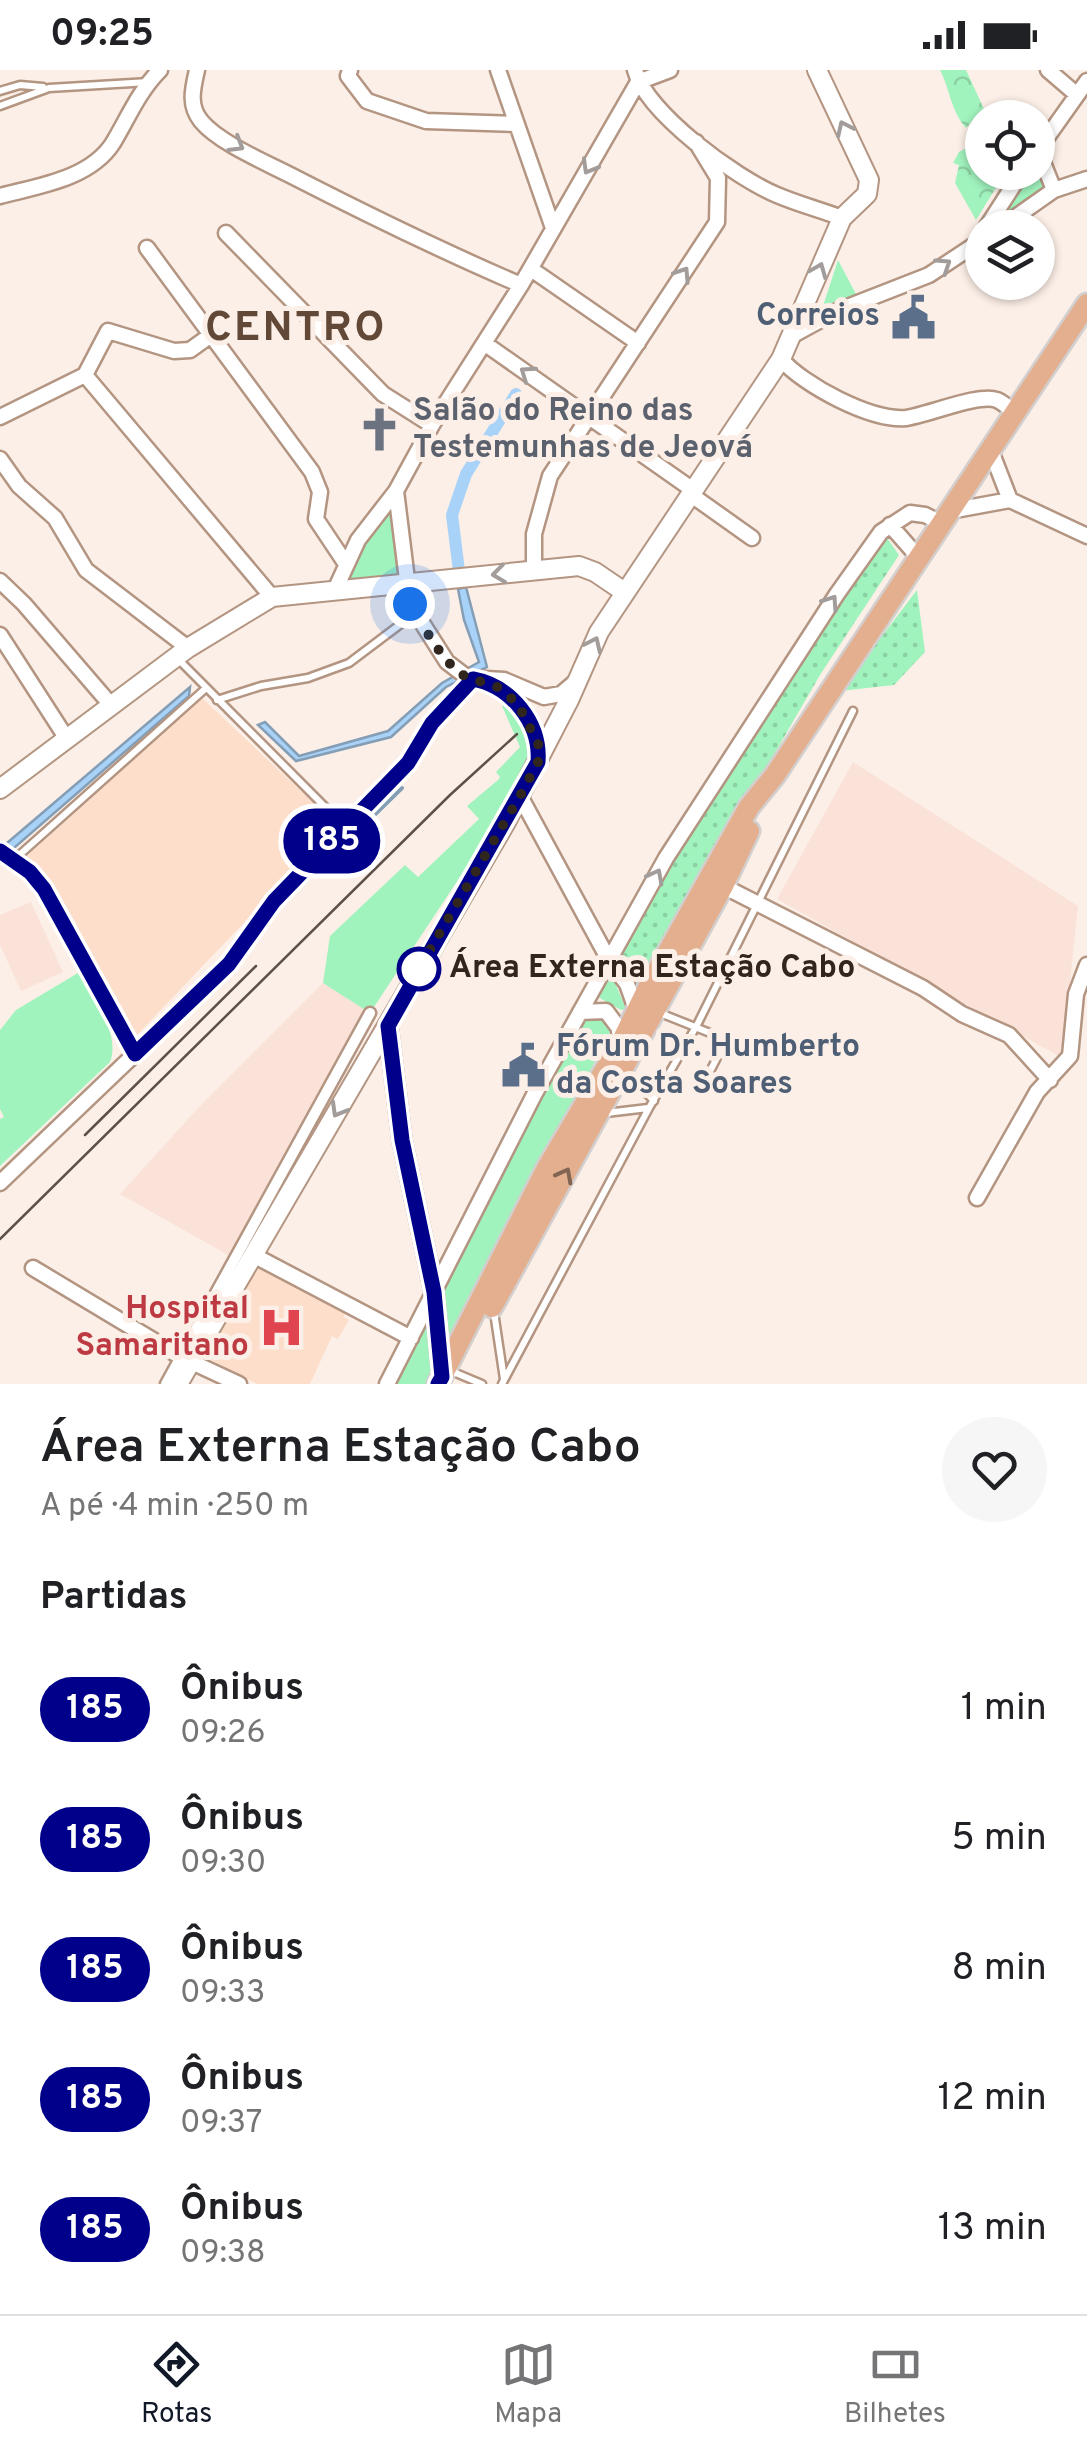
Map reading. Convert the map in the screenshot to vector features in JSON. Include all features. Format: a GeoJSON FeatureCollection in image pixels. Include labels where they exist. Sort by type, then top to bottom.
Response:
{"type":"FeatureCollection","features":[{"type":"Feature","properties":{"kind":"main road"},"geometry":{"type":"LineString","coordinates":[[646,1010],[723,886],[775,775],[1087,304]]}},
{"type":"Feature","properties":{"kind":"main road"},"geometry":{"type":"LineString","coordinates":[[447,1377],[548,1168],[632,1040],[756,796],[775,775]]}},
{"type":"Feature","properties":{"kind":"main road"},"geometry":{"type":"LineString","coordinates":[[447,1377],[494,1304],[624,1069],[632,1040]]}},
{"type":"Feature","properties":{"kind":"street"},"geometry":{"type":"LineString","coordinates":[[197,70],[191,96],[194,109],[208,128],[342,202],[522,285]]}},
{"type":"Feature","properties":{"kind":"street"},"geometry":{"type":"LineString","coordinates":[[350,70],[348,76],[367,101],[426,122],[516,124]]}},
{"type":"Feature","properties":{"kind":"street"},"geometry":{"type":"LineString","coordinates":[[498,70],[553,228]]}},
{"type":"Feature","properties":{"kind":"street"},"geometry":{"type":"LineString","coordinates":[[636,76],[670,70]]}},
{"type":"Feature","properties":{"kind":"street"},"geometry":{"type":"LineString","coordinates":[[166,1384],[253,1255],[388,1026],[520,796],[598,632],[781,358],[842,218],[867,194],[870,186],[817,70]]}},
{"type":"Feature","properties":{"kind":"street"},"geometry":{"type":"LineString","coordinates":[[1048,70],[1076,94]]}},
{"type":"Feature","properties":{"kind":"street"},"geometry":{"type":"LineString","coordinates":[[0,196],[62,179],[95,162],[111,146],[154,75]]}},
{"type":"Feature","properties":{"kind":"street"},"geometry":{"type":"LineString","coordinates":[[636,76],[661,110],[696,142],[763,188],[842,218]]}},
{"type":"Feature","properties":{"kind":"street"},"geometry":{"type":"LineString","coordinates":[[336,588],[365,530],[396,492],[432,425],[522,285],[636,76]]}},
{"type":"Feature","properties":{"kind":"street"},"geometry":{"type":"LineString","coordinates":[[1055,125],[1087,81]]}},
{"type":"Feature","properties":{"kind":"street"},"geometry":{"type":"LineString","coordinates":[[534,570],[534,534],[543,494],[588,415],[717,222],[720,202],[716,170],[696,142]]}},
{"type":"Feature","properties":{"kind":"street"},"geometry":{"type":"LineString","coordinates":[[1055,190],[1087,179]]}},
{"type":"Feature","properties":{"kind":"street"},"geometry":{"type":"LineString","coordinates":[[1026,210],[1054,190]]}},
{"type":"Feature","properties":{"kind":"street"},"geometry":{"type":"LineString","coordinates":[[226,232],[383,394],[432,425]]}},
{"type":"Feature","properties":{"kind":"street"},"geometry":{"type":"LineString","coordinates":[[147,248],[312,472],[320,492],[316,518],[346,564]]}},
{"type":"Feature","properties":{"kind":"street"},"geometry":{"type":"LineString","coordinates":[[793,335],[836,311],[928,276],[965,249]]}},
{"type":"Feature","properties":{"kind":"street"},"geometry":{"type":"LineString","coordinates":[[531,268],[638,343]]}},
{"type":"Feature","properties":{"kind":"street"},"geometry":{"type":"LineString","coordinates":[[0,417],[85,375],[108,331],[174,351],[190,350],[211,335]]}},
{"type":"Feature","properties":{"kind":"street"},"geometry":{"type":"LineString","coordinates":[[484,344],[588,415],[752,538]]}},
{"type":"Feature","properties":{"kind":"street"},"geometry":{"type":"LineString","coordinates":[[781,358],[807,380],[877,414],[905,418],[987,398],[1003,403],[1016,414]]}},
{"type":"Feature","properties":{"kind":"street"},"geometry":{"type":"LineString","coordinates":[[85,375],[272,596]]}},
{"type":"Feature","properties":{"kind":"street"},"geometry":{"type":"LineString","coordinates":[[991,450],[1010,500]]}},
{"type":"Feature","properties":{"kind":"street"},"geometry":{"type":"LineString","coordinates":[[0,459],[20,486],[55,518],[86,570],[183,653]]}},
{"type":"Feature","properties":{"kind":"street"},"geometry":{"type":"LineString","coordinates":[[396,492],[414,614],[447,662],[508,694],[518,704],[536,738],[538,762]]}},
{"type":"Feature","properties":{"kind":"street"},"geometry":{"type":"LineString","coordinates":[[387,1384],[534,1095],[666,858],[764,701],[870,547],[890,525],[910,513],[946,517],[1010,500],[1087,536]]}},
{"type":"Feature","properties":{"kind":"street"},"geometry":{"type":"LineString","coordinates":[[890,525],[919,558]]}},
{"type":"Feature","properties":{"kind":"street"},"geometry":{"type":"LineString","coordinates":[[0,789],[183,653],[272,596],[588,568],[623,591]]}},
{"type":"Feature","properties":{"kind":"street"},"geometry":{"type":"LineString","coordinates":[[0,581],[111,705]]}},
{"type":"Feature","properties":{"kind":"street"},"geometry":{"type":"LineString","coordinates":[[0,635],[67,739]]}},
{"type":"Feature","properties":{"kind":"street"},"geometry":{"type":"LineString","coordinates":[[0,1183],[229,964],[274,901],[408,763],[432,723],[476,679],[504,680],[550,698],[569,689],[578,678]]}},
{"type":"Feature","properties":{"kind":"street"},"geometry":{"type":"LineString","coordinates":[[520,796],[610,962],[646,1010]]}},
{"type":"Feature","properties":{"kind":"street"},"geometry":{"type":"LineString","coordinates":[[0,851],[44,889],[135,1054]]}},
{"type":"Feature","properties":{"kind":"street"},"geometry":{"type":"LineString","coordinates":[[723,886],[1008,1035],[1050,1080]]}},
{"type":"Feature","properties":{"kind":"street"},"geometry":{"type":"LineString","coordinates":[[977,1198],[1037,1092],[1070,1056],[1076,994],[1087,964]]}},
{"type":"Feature","properties":{"kind":"street"},"geometry":{"type":"LineString","coordinates":[[580,1012],[606,1012],[632,1040]]}},
{"type":"Feature","properties":{"kind":"street"},"geometry":{"type":"LineString","coordinates":[[178,1384],[186,1359],[370,1013]]}},
{"type":"Feature","properties":{"kind":"street"},"geometry":{"type":"LineString","coordinates":[[388,1026],[402,1140],[434,1292],[447,1377]]}},
{"type":"Feature","properties":{"kind":"street"},"geometry":{"type":"LineString","coordinates":[[253,1255],[411,1338]]}},
{"type":"Feature","properties":{"kind":"street"},"geometry":{"type":"LineString","coordinates":[[33,1268],[186,1359],[238,1384]]}},
{"type":"Feature","properties":{"kind":"lane"},"geometry":{"type":"LineString","coordinates":[[0,106],[50,88],[154,75]]}},
{"type":"Feature","properties":{"kind":"lane"},"geometry":{"type":"LineString","coordinates":[[0,90],[20,85],[50,88]]}},
{"type":"Feature","properties":{"kind":"lane"},"geometry":{"type":"LineString","coordinates":[[217,700],[261,686],[308,678],[348,663],[414,614]]}},
{"type":"Feature","properties":{"kind":"lane"},"geometry":{"type":"LineString","coordinates":[[183,653],[205,689],[345,827]]}},
{"type":"Feature","properties":{"kind":"lane"},"geometry":{"type":"LineString","coordinates":[[15,860],[205,689]]}},
{"type":"Feature","properties":{"kind":"lane"},"geometry":{"type":"LineString","coordinates":[[503,1382],[697,1025],[852,711]]}},
{"type":"Feature","properties":{"kind":"lane"},"geometry":{"type":"LineString","coordinates":[[646,1010],[697,1025],[722,1040],[722,1048],[707,1077]]}},
{"type":"Feature","properties":{"kind":"lane"},"geometry":{"type":"LineString","coordinates":[[624,1069],[651,1104]]}},
{"type":"Feature","properties":{"kind":"lane"},"geometry":{"type":"LineString","coordinates":[[598,1114],[651,1104]]}},
{"type":"Feature","properties":{"kind":"lane"},"geometry":{"type":"LineString","coordinates":[[494,1304],[503,1382]]}},
{"type":"Feature","properties":{"kind":"lane"},"geometry":{"type":"LineString","coordinates":[[447,1377],[482,1384]]}},
{"type":"Feature","properties":{"kind":"shaded area"},"geometry":{"type":"Polygon","coordinates":[[[202,698],[337,825],[136,1036],[123,1024],[26,857],[202,698]]]}},
{"type":"Feature","properties":{"kind":"shaded area"},"geometry":{"type":"Polygon","coordinates":[[[853,762],[1078,906],[1062,1058],[777,899],[853,762]]]}},
{"type":"Feature","properties":{"kind":"shaded area"},"geometry":{"type":"Polygon","coordinates":[[[31,902],[63,972],[21,991],[0,945],[0,915],[31,902]]]}},
{"type":"Feature","properties":{"kind":"shaded area"},"geometry":{"type":"Polygon","coordinates":[[[323,983],[370,1013],[235,1259],[120,1194],[199,1107],[323,983]]]}},
{"type":"Feature","properties":{"kind":"shaded area","name":"Hospital Samaritano"},"geometry":{"type":"Polygon","coordinates":[[[253,1267],[345,1313],[349,1320],[338,1339],[332,1336],[310,1384],[257,1384],[208,1358],[206,1351],[253,1267]]]}},
{"type":"Feature","properties":{"kind":"green space"},"geometry":{"type":"Polygon","coordinates":[[[940,70],[966,70],[980,100],[965,100],[965,127],[940,70]]]}},
{"type":"Feature","properties":{"kind":"green space"},"geometry":{"type":"Polygon","coordinates":[[[965,149],[965,190],[995,190],[982,210],[970,210],[955,183],[959,165],[953,163],[965,149]]]}},
{"type":"Feature","properties":{"kind":"green space"},"geometry":{"type":"Polygon","coordinates":[[[1011,190],[1054,190],[1018,210],[998,210],[1011,190]]]}},
{"type":"Feature","properties":{"kind":"green space"},"geometry":{"type":"Polygon","coordinates":[[[838,260],[857,296],[824,311],[823,306],[838,260]]]}},
{"type":"Feature","properties":{"kind":"green space"},"geometry":{"type":"Polygon","coordinates":[[[396,491],[408,584],[336,588],[396,491]]]}},
{"type":"Feature","properties":{"kind":"green space"},"geometry":{"type":"Polygon","coordinates":[[[874,536],[887,538],[899,555],[820,675],[643,981],[626,976],[615,961],[633,935],[696,810],[711,805],[850,589],[847,568],[864,542],[874,536]]]}},
{"type":"Feature","properties":{"kind":"green space"},"geometry":{"type":"Polygon","coordinates":[[[917,590],[925,652],[894,685],[840,691],[917,590]]]}},
{"type":"Feature","properties":{"kind":"green space"},"geometry":{"type":"Polygon","coordinates":[[[508,700],[525,728],[529,760],[487,836],[370,1013],[323,983],[330,936],[405,865],[418,877],[479,819],[467,806],[498,780],[496,772],[520,747],[502,706],[508,700]]]}},
{"type":"Feature","properties":{"kind":"green space"},"geometry":{"type":"Polygon","coordinates":[[[78,973],[109,1028],[110,1062],[0,1166],[0,1119],[4,1117],[0,1109],[0,1030],[16,1010],[78,973]]]}},
{"type":"Feature","properties":{"kind":"green space"},"geometry":{"type":"Polygon","coordinates":[[[613,978],[626,1009],[598,997],[613,978]]]}},
{"type":"Feature","properties":{"kind":"green space"},"geometry":{"type":"Polygon","coordinates":[[[582,1017],[602,1017],[610,1032],[447,1351],[440,1299],[582,1017]]]}},
{"type":"Feature","properties":{"kind":"green space"},"geometry":{"type":"Polygon","coordinates":[[[425,1324],[435,1363],[426,1384],[393,1384],[425,1324]]]}},
{"type":"Feature","properties":{"kind":"water"},"geometry":{"type":"Polygon","coordinates":[[[466,587],[487,667],[446,687],[391,737],[296,761],[258,725],[265,722],[299,756],[388,731],[442,683],[479,662],[458,589],[466,587]]]}},
{"type":"Feature","properties":{"kind":"water"},"geometry":{"type":"Polygon","coordinates":[[[190,687],[189,696],[14,848],[0,854],[0,845],[190,687]]]}},
{"type":"Feature","properties":{"kind":"waterway"},"geometry":{"type":"LineString","coordinates":[[459,571],[452,515],[466,474],[516,394]]}},
{"type":"Feature","properties":{"kind":"waterway"},"geometry":{"type":"LineString","coordinates":[[314,874],[402,788]]}},
{"type":"Feature","properties":{"kind":"tram line"},"geometry":{"type":"LineString","coordinates":[[0,1239],[450,795],[517,734]]}},
{"type":"Feature","properties":{"kind":"tram line"},"geometry":{"type":"LineString","coordinates":[[85,1135],[256,966]]}},
{"type":"Feature","properties":{"kind":"bus line","name":"185"},"geometry":{"type":"LineString","coordinates":[[0,851],[30,872],[44,889],[135,1054],[229,964],[274,901],[408,763],[432,723],[473,679],[496,686],[518,704],[539,746],[538,762],[388,1026],[402,1140],[434,1292],[442,1377],[438,1384]]}},
{"type":"Feature","properties":{"kind":"place","name":"Correios"},"geometry":{"type":"Point","coordinates":[913,317]}},
{"type":"Feature","properties":{"kind":"place","name":"Salão do Reino das Testemunhas de Jeová"},"geometry":{"type":"Point","coordinates":[380,430]}},
{"type":"Feature","properties":{"kind":"place","name":"Área Externa Estação Cabo"},"geometry":{"type":"Point","coordinates":[419,969]}},
{"type":"Feature","properties":{"kind":"place","name":"Fórum Dr. Humberto da Costa Soares"},"geometry":{"type":"Point","coordinates":[523,1066]}},
{"type":"Feature","properties":{"kind":"place","name":"Hospital Samaritano"},"geometry":{"type":"Point","coordinates":[282,1328]}},
{"type":"Feature","properties":{"kind":"district","name":"CENTRO"},"geometry":{"type":"Point","coordinates":[296,329]}},
{"type":"Feature","properties":{"kind":"route"},"geometry":{"type":"LineString","coordinates":[[410,604],[455,670],[496,686],[518,704],[539,746],[538,762],[520,796],[417,972],[419,969]]}}]}
